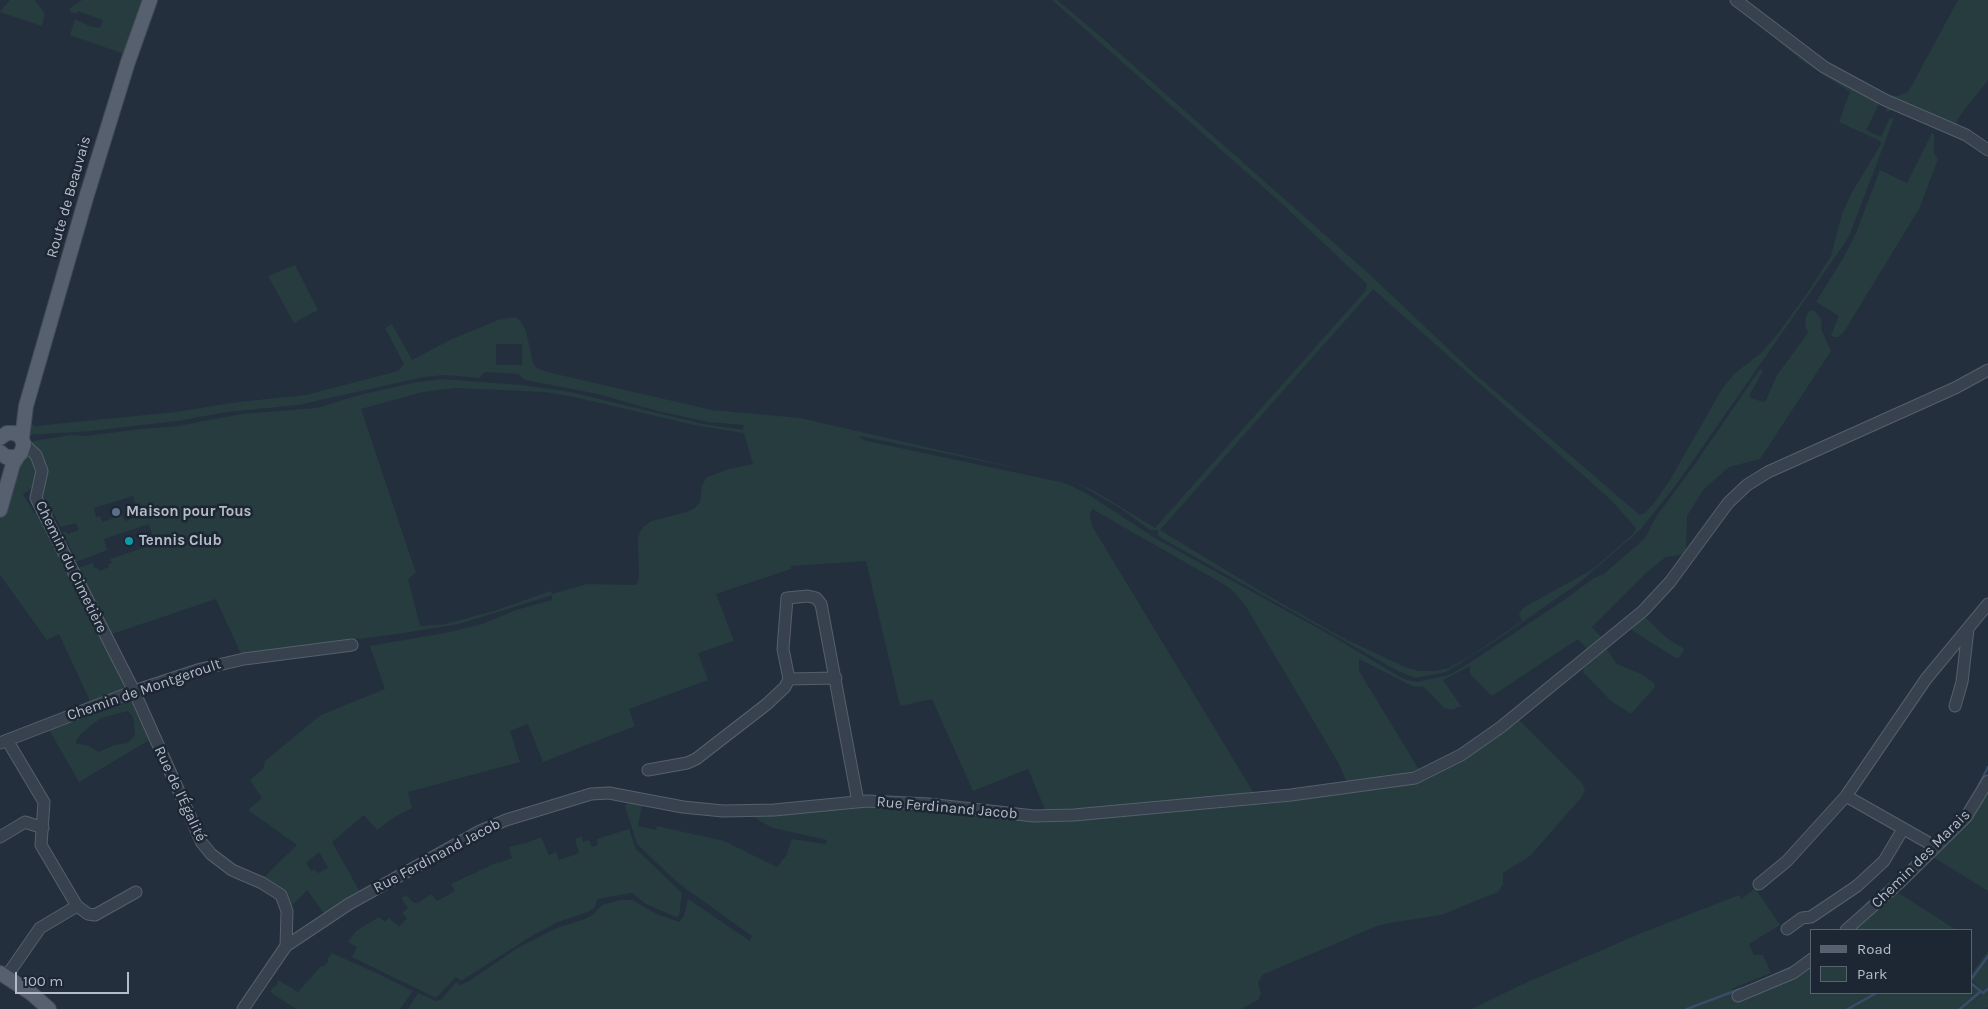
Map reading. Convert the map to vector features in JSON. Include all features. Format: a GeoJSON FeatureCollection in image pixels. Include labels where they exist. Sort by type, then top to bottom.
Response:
{"type":"FeatureCollection","features":[{"type":"Feature","properties":{"kind":"main road","name":"Route de Beauvais"},"geometry":{"type":"LineString","coordinates":[[3,435],[21,418],[26,406],[106,131],[150,0]]}},
{"type":"Feature","properties":{"kind":"main road","name":"Route de Beauvais"},"geometry":{"type":"LineString","coordinates":[[0,510],[21,446],[26,406]]}},
{"type":"Feature","properties":{"kind":"main road"},"geometry":{"type":"LineString","coordinates":[[1,454],[9,458],[21,446],[14,432],[3,435]]}},
{"type":"Feature","properties":{"kind":"main road"},"geometry":{"type":"LineString","coordinates":[[0,493],[6,468],[1,454]]}},
{"type":"Feature","properties":{"kind":"main road"},"geometry":{"type":"LineString","coordinates":[[3,975],[31,993],[49,1009]]}},
{"type":"Feature","properties":{"kind":"street"},"geometry":{"type":"LineString","coordinates":[[1736,0],[1837,75],[1885,100],[1966,135],[1988,150]]}},
{"type":"Feature","properties":{"kind":"street","name":"Rue Ferdinand Jacob"},"geometry":{"type":"LineString","coordinates":[[243,1009],[286,946],[349,904],[480,831],[506,820],[591,794],[609,793],[683,808],[723,811],[774,810],[858,802],[928,804],[1034,816],[1074,815],[1291,795],[1415,778],[1461,755],[1501,727],[1643,611],[1670,582],[1728,503],[1747,485],[1768,472],[1955,388],[1988,370]]}},
{"type":"Feature","properties":{"kind":"street","name":"Chemin du Cimetière"},"geometry":{"type":"LineString","coordinates":[[21,446],[36,455],[42,471],[36,498],[134,691]]}},
{"type":"Feature","properties":{"kind":"street"},"geometry":{"type":"LineString","coordinates":[[648,770],[687,763],[696,759],[785,688],[788,679],[783,649],[787,598],[808,596],[816,598],[821,604],[858,802]]}},
{"type":"Feature","properties":{"kind":"street"},"geometry":{"type":"LineString","coordinates":[[1759,884],[1787,862],[1846,796],[1926,679],[1988,604]]}},
{"type":"Feature","properties":{"kind":"street"},"geometry":{"type":"LineString","coordinates":[[1955,706],[1962,682],[1968,629]]}},
{"type":"Feature","properties":{"kind":"street","name":"Chemin de Montgeroult"},"geometry":{"type":"LineString","coordinates":[[4,742],[134,691],[230,661],[352,645]]}},
{"type":"Feature","properties":{"kind":"street"},"geometry":{"type":"LineString","coordinates":[[788,679],[836,678]]}},
{"type":"Feature","properties":{"kind":"street","name":"Rue de l'Égalité"},"geometry":{"type":"LineString","coordinates":[[134,691],[205,848],[232,870],[275,889],[283,897],[287,910],[286,946]]}},
{"type":"Feature","properties":{"kind":"street"},"geometry":{"type":"LineString","coordinates":[[4,742],[44,802],[41,845],[76,906],[88,914],[95,914],[136,892]]}},
{"type":"Feature","properties":{"kind":"street","name":"Chemin des Marais"},"geometry":{"type":"LineString","coordinates":[[1847,929],[1898,884],[1966,817],[1988,781]]}},
{"type":"Feature","properties":{"kind":"street"},"geometry":{"type":"LineString","coordinates":[[1846,796],[1927,842]]}},
{"type":"Feature","properties":{"kind":"street"},"geometry":{"type":"LineString","coordinates":[[0,837],[25,822],[43,828]]}},
{"type":"Feature","properties":{"kind":"street"},"geometry":{"type":"LineString","coordinates":[[1787,929],[1802,918],[1811,917],[1857,886],[1884,861],[1903,830]]}},
{"type":"Feature","properties":{"kind":"street"},"geometry":{"type":"LineString","coordinates":[[3,975],[40,928],[76,906]]}},
{"type":"Feature","properties":{"kind":"street"},"geometry":{"type":"LineString","coordinates":[[1738,996],[1792,973],[1810,960]]}},
{"type":"Feature","properties":{"kind":"green space"},"geometry":{"type":"Polygon","coordinates":[[[10,0],[35,0],[45,14],[42,26],[0,12],[10,0]]]}},
{"type":"Feature","properties":{"kind":"green space"},"geometry":{"type":"Polygon","coordinates":[[[82,0],[146,0],[124,54],[70,35],[75,19],[89,26],[100,28],[103,20],[78,11],[77,14],[70,12],[70,8],[82,0]]]}},
{"type":"Feature","properties":{"kind":"green space"},"geometry":{"type":"Polygon","coordinates":[[[153,0],[158,0],[144,34],[96,184],[32,414],[32,424],[35,426],[176,412],[238,402],[306,395],[398,371],[404,364],[385,328],[392,324],[412,360],[452,339],[498,320],[515,317],[520,320],[526,331],[533,363],[537,368],[547,372],[712,410],[800,418],[1026,470],[860,436],[860,438],[867,441],[1065,483],[1086,493],[1155,538],[1332,636],[1400,677],[1417,682],[1449,675],[1468,664],[1594,578],[1604,574],[1645,538],[1656,517],[1760,369],[1763,371],[1750,394],[1751,398],[1763,402],[1766,400],[1777,375],[1808,333],[1805,324],[1809,311],[1813,310],[1822,320],[1821,329],[1831,351],[1760,459],[1729,467],[1704,489],[1687,516],[1686,554],[1666,557],[1648,571],[1592,627],[1602,638],[1587,649],[1578,639],[1492,696],[1470,674],[1470,666],[1443,680],[1461,706],[1452,710],[1444,708],[1424,687],[1412,686],[1359,659],[1359,671],[1421,773],[1519,720],[1582,783],[1585,790],[1581,798],[1530,856],[1503,873],[1503,884],[1498,892],[1441,915],[1377,926],[1262,975],[1258,983],[1261,994],[1258,1000],[1241,1009],[408,1009],[418,993],[436,1001],[441,1000],[456,982],[460,985],[469,981],[519,947],[557,928],[585,919],[594,914],[602,905],[620,900],[632,900],[657,914],[679,922],[684,916],[688,899],[750,941],[752,936],[678,883],[637,844],[625,806],[628,803],[642,805],[638,826],[656,830],[657,826],[724,841],[777,867],[786,856],[792,839],[826,844],[827,840],[773,828],[751,814],[866,805],[1046,812],[1028,769],[973,791],[932,699],[900,706],[866,561],[791,566],[791,569],[716,594],[734,641],[698,653],[708,680],[629,709],[635,726],[543,762],[528,724],[510,731],[520,762],[408,792],[412,808],[396,816],[377,830],[364,815],[332,842],[360,892],[325,915],[307,890],[290,908],[263,878],[297,845],[248,810],[262,798],[250,780],[263,769],[265,761],[321,715],[385,689],[370,646],[450,632],[482,624],[516,610],[552,600],[552,595],[459,624],[241,654],[216,599],[109,635],[78,568],[93,563],[94,568],[97,568],[99,571],[109,567],[108,564],[112,563],[110,559],[155,544],[149,524],[104,539],[107,550],[71,564],[75,558],[63,532],[65,531],[68,534],[79,530],[76,523],[60,527],[54,514],[50,518],[38,497],[43,485],[28,442],[70,435],[87,436],[178,426],[242,414],[317,408],[359,395],[417,382],[442,379],[521,385],[570,392],[703,424],[743,430],[744,425],[709,422],[657,411],[598,394],[525,380],[518,374],[485,372],[479,378],[445,375],[424,377],[298,405],[227,412],[177,421],[90,431],[27,435],[27,424],[92,189],[153,0]],[[496,344],[496,365],[522,365],[522,344],[496,344]],[[455,388],[423,392],[361,409],[416,573],[408,579],[420,626],[446,624],[494,611],[551,591],[552,594],[587,584],[635,585],[638,582],[639,576],[638,539],[643,527],[652,521],[687,512],[695,508],[700,502],[702,485],[707,477],[729,469],[753,464],[744,433],[694,425],[570,396],[544,392],[455,388]],[[133,496],[94,508],[96,517],[100,516],[102,522],[122,515],[125,521],[139,516],[133,496]],[[1092,509],[1090,515],[1092,526],[1255,795],[1347,783],[1339,764],[1245,605],[1234,592],[1227,586],[1092,509]],[[319,852],[306,863],[311,871],[314,869],[318,873],[328,868],[319,852]]]}},
{"type":"Feature","properties":{"kind":"green space"},"geometry":{"type":"Polygon","coordinates":[[[1052,0],[1057,0],[1099,35],[1367,272],[1476,375],[1640,515],[1645,513],[1654,503],[1670,480],[1722,389],[1734,374],[1761,353],[1808,292],[1831,256],[1842,214],[1851,194],[1881,144],[1880,141],[1839,122],[1850,92],[1801,60],[1729,0],[1733,0],[1894,110],[1885,112],[1888,106],[1880,102],[1866,130],[1881,137],[1889,119],[1894,118],[1850,234],[1676,485],[1640,530],[1579,583],[1492,643],[1446,672],[1415,678],[1398,671],[1163,539],[1158,536],[1158,530],[1150,530],[1123,510],[1075,482],[1096,492],[1155,528],[1366,290],[1367,284],[1280,202],[1052,0]],[[1373,289],[1160,530],[1260,591],[1343,638],[1405,667],[1419,671],[1435,671],[1449,668],[1522,621],[1519,614],[1523,608],[1593,569],[1633,534],[1636,528],[1611,500],[1373,289]]]}},
{"type":"Feature","properties":{"kind":"green space"},"geometry":{"type":"Polygon","coordinates":[[[1958,0],[1988,0],[1988,80],[1962,113],[1957,121],[1957,126],[1916,108],[1910,103],[1901,102],[1870,88],[1888,95],[1898,96],[1908,92],[1958,0]]]}},
{"type":"Feature","properties":{"kind":"green space"},"geometry":{"type":"Polygon","coordinates":[[[1818,57],[1867,86],[1840,74],[1818,57]]]}},
{"type":"Feature","properties":{"kind":"green space"},"geometry":{"type":"Polygon","coordinates":[[[1932,133],[1934,135],[1934,153],[1938,159],[1919,209],[1844,332],[1838,337],[1833,337],[1831,335],[1839,316],[1816,302],[1845,255],[1856,233],[1880,170],[1907,183],[1932,133]]]}},
{"type":"Feature","properties":{"kind":"green space"},"geometry":{"type":"Polygon","coordinates":[[[295,265],[318,310],[294,323],[268,276],[295,265]]]}},
{"type":"Feature","properties":{"kind":"green space"},"geometry":{"type":"Polygon","coordinates":[[[26,452],[32,459],[36,475],[32,488],[23,494],[34,513],[39,510],[127,685],[125,690],[91,703],[59,634],[47,640],[0,575],[0,519],[13,472],[26,452]]]}},
{"type":"Feature","properties":{"kind":"green space"},"geometry":{"type":"Polygon","coordinates":[[[1645,617],[1668,639],[1683,648],[1684,650],[1679,658],[1674,657],[1630,629],[1645,617]]]}},
{"type":"Feature","properties":{"kind":"green space"},"geometry":{"type":"Polygon","coordinates":[[[1606,648],[1617,664],[1641,674],[1654,683],[1655,687],[1631,714],[1611,701],[1583,672],[1584,668],[1606,648]]]}},
{"type":"Feature","properties":{"kind":"green space"},"geometry":{"type":"Polygon","coordinates":[[[126,699],[135,702],[151,739],[79,782],[48,728],[126,699]],[[127,711],[102,718],[81,734],[76,744],[86,745],[99,752],[114,745],[128,743],[135,735],[132,715],[127,711]]]}},
{"type":"Feature","properties":{"kind":"green space"},"geometry":{"type":"Polygon","coordinates":[[[1988,788],[1988,891],[1933,857],[1988,788]]]}},
{"type":"Feature","properties":{"kind":"green space"},"geometry":{"type":"Polygon","coordinates":[[[629,829],[636,849],[682,893],[679,916],[676,917],[646,904],[632,893],[597,899],[595,907],[590,911],[558,922],[535,934],[461,981],[456,977],[436,998],[352,957],[357,947],[348,942],[356,931],[379,917],[385,922],[389,918],[399,927],[407,918],[402,913],[408,908],[401,898],[406,895],[414,903],[418,903],[431,894],[437,901],[455,891],[451,884],[498,862],[512,858],[509,847],[541,837],[549,855],[556,852],[559,860],[579,853],[575,839],[582,836],[583,842],[589,840],[592,847],[598,845],[597,839],[629,829]]]}},
{"type":"Feature","properties":{"kind":"green space"},"geometry":{"type":"Polygon","coordinates":[[[1755,888],[1780,925],[1749,944],[1754,955],[1763,955],[1771,973],[1731,989],[1748,997],[1810,963],[1810,994],[1973,994],[1973,984],[1983,993],[1969,1005],[1984,993],[1973,981],[1973,972],[1988,951],[1988,1007],[1985,1009],[1472,1009],[1521,985],[1639,934],[1739,895],[1742,899],[1755,888]]]}},
{"type":"Feature","properties":{"kind":"green space"},"geometry":{"type":"Polygon","coordinates":[[[1897,892],[1954,929],[1853,929],[1897,892]]]}},
{"type":"Feature","properties":{"kind":"green space"},"geometry":{"type":"Polygon","coordinates":[[[332,953],[413,991],[400,1009],[296,1009],[270,992],[274,986],[276,987],[278,980],[298,992],[321,966],[323,967],[329,961],[327,959],[332,953]]]}},
{"type":"Feature","properties":{"kind":"waterway"},"geometry":{"type":"LineString","coordinates":[[1977,789],[1988,767]]}},
{"type":"Feature","properties":{"kind":"waterway"},"geometry":{"type":"LineString","coordinates":[[1866,905],[1899,876]]}},
{"type":"Feature","properties":{"kind":"waterway"},"geometry":{"type":"LineString","coordinates":[[1973,977],[1988,956]]}},
{"type":"Feature","properties":{"kind":"waterway"},"geometry":{"type":"LineString","coordinates":[[1761,981],[1795,966]]}},
{"type":"Feature","properties":{"kind":"waterway"},"geometry":{"type":"LineString","coordinates":[[1973,985],[1983,993],[1988,989]]}},
{"type":"Feature","properties":{"kind":"waterway"},"geometry":{"type":"LineString","coordinates":[[1687,1009],[1740,989]]}},
{"type":"Feature","properties":{"kind":"waterway"},"geometry":{"type":"LineString","coordinates":[[1960,1009],[1980,992]]}},
{"type":"Feature","properties":{"kind":"waterway"},"geometry":{"type":"LineString","coordinates":[[1848,1009],[1874,994]]}},
{"type":"Feature","properties":{"kind":"place","name":"Maison pour Tous"},"geometry":{"type":"Point","coordinates":[116,512]}},
{"type":"Feature","properties":{"kind":"place","name":"Tennis Club"},"geometry":{"type":"Point","coordinates":[129,541]}}]}
